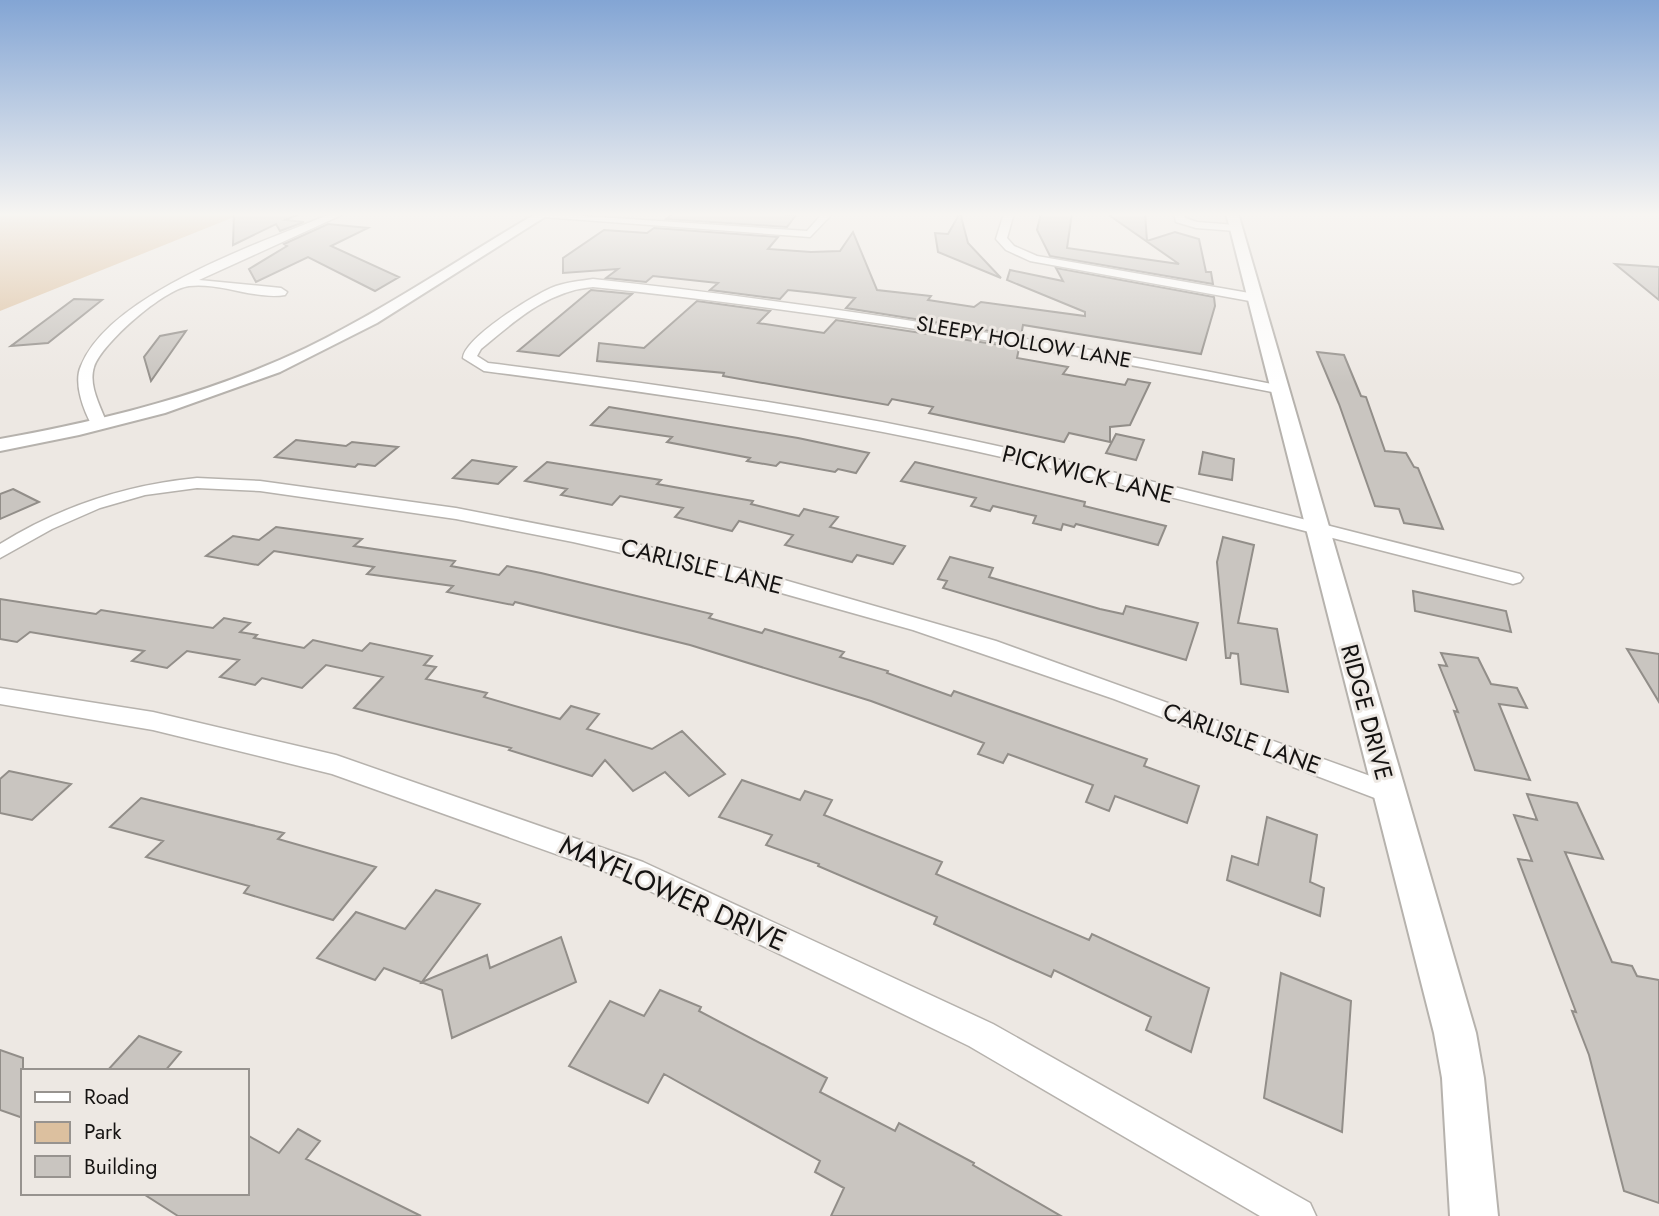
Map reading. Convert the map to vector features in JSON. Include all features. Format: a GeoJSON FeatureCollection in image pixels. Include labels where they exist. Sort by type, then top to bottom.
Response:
{"type":"FeatureCollection","features":[{"type":"Feature","properties":{"kind":"street"},"geometry":{"type":"LineString","coordinates":[[99,424],[85,381],[87,366],[95,350],[114,328],[135,311],[214,270]]}},
{"type":"Feature","properties":{"kind":"street"},"geometry":{"type":"LineString","coordinates":[[0,445],[99,424],[218,389],[313,351],[449,270]]}},
{"type":"Feature","properties":{"kind":"street"},"geometry":{"type":"LineString","coordinates":[[1095,270],[1255,298]]}},
{"type":"Feature","properties":{"kind":"street","name":"RIDGE DRIVE"},"geometry":{"type":"LineString","coordinates":[[1247,270],[1455,1033],[1463,1079],[1474,1216]]}},
{"type":"Feature","properties":{"kind":"street"},"geometry":{"type":"LineString","coordinates":[[186,282],[281,292]]}},
{"type":"Feature","properties":{"kind":"street","name":"SLEEPY HOLLOW LANE"},"geometry":{"type":"LineString","coordinates":[[659,388],[484,367],[474,363],[470,353],[546,293],[581,283],[770,302],[1027,340],[1278,388]]}},
{"type":"Feature","properties":{"kind":"street","name":"PICKWICK LANE"},"geometry":{"type":"LineString","coordinates":[[659,388],[970,446],[1513,578]]}},
{"type":"Feature","properties":{"kind":"street","name":"CARLISLE LANE"},"geometry":{"type":"LineString","coordinates":[[0,552],[30,533],[78,510],[126,495],[172,485],[249,485],[410,505],[677,557],[855,605],[1060,670],[1388,793]]}},
{"type":"Feature","properties":{"kind":"street","name":"MAYFLOWER DRIVE"},"geometry":{"type":"LineString","coordinates":[[0,696],[165,724],[336,765],[633,870],[981,1035],[1297,1216]]}},
{"type":"Feature","properties":{"kind":"green space"},"geometry":{"type":"Polygon","coordinates":[[[0,270],[103,270],[0,311],[0,270]]]}},
{"type":"Feature","properties":{"kind":"building"},"geometry":{"type":"Polygon","coordinates":[[[249,270],[281,270],[256,282],[249,270]]]}},
{"type":"Feature","properties":{"kind":"building"},"geometry":{"type":"Polygon","coordinates":[[[333,270],[383,270],[399,277],[375,291],[333,270]]]}},
{"type":"Feature","properties":{"kind":"building"},"geometry":{"type":"Polygon","coordinates":[[[563,270],[608,270],[563,273],[563,270]]]}},
{"type":"Feature","properties":{"kind":"building"},"geometry":{"type":"Polygon","coordinates":[[[617,270],[869,270],[877,290],[931,296],[928,300],[974,307],[981,302],[1085,316],[1085,312],[1007,280],[1010,270],[1063,281],[1057,270],[1066,270],[1214,297],[1215,306],[1201,354],[1023,325],[1021,336],[846,308],[855,298],[816,293],[788,290],[780,299],[710,290],[718,283],[653,276],[646,282],[606,278],[617,270]]]}},
{"type":"Feature","properties":{"kind":"building"},"geometry":{"type":"Polygon","coordinates":[[[981,270],[993,270],[1001,278],[981,270]]]}},
{"type":"Feature","properties":{"kind":"building"},"geometry":{"type":"Polygon","coordinates":[[[1130,270],[1206,270],[1211,272],[1213,284],[1130,270]]]}},
{"type":"Feature","properties":{"kind":"building"},"geometry":{"type":"Polygon","coordinates":[[[1622,270],[1659,270],[1659,300],[1622,270]]]}},
{"type":"Feature","properties":{"kind":"building"},"geometry":{"type":"Polygon","coordinates":[[[591,290],[632,294],[559,356],[518,351],[591,290]]]}},
{"type":"Feature","properties":{"kind":"building"},"geometry":{"type":"Polygon","coordinates":[[[74,299],[102,300],[48,343],[11,346],[74,299]]]}},
{"type":"Feature","properties":{"kind":"building"},"geometry":{"type":"Polygon","coordinates":[[[697,301],[770,311],[758,323],[824,333],[836,320],[1019,348],[1017,358],[1068,367],[1063,374],[1125,385],[1128,379],[1150,383],[1130,425],[1110,427],[1110,442],[1069,433],[1064,442],[929,413],[933,407],[892,399],[888,405],[723,376],[724,373],[597,361],[599,343],[644,348],[697,301]]]}},
{"type":"Feature","properties":{"kind":"building"},"geometry":{"type":"Polygon","coordinates":[[[186,331],[151,381],[144,357],[160,336],[186,331]]]}},
{"type":"Feature","properties":{"kind":"building"},"geometry":{"type":"Polygon","coordinates":[[[1317,352],[1344,355],[1361,396],[1366,397],[1385,451],[1406,453],[1414,467],[1418,468],[1443,529],[1404,523],[1399,509],[1375,506],[1339,404],[1317,352]]]}},
{"type":"Feature","properties":{"kind":"building"},"geometry":{"type":"Polygon","coordinates":[[[609,407],[798,438],[869,453],[856,473],[780,462],[776,466],[747,461],[750,458],[667,442],[672,437],[591,425],[609,407]]]}},
{"type":"Feature","properties":{"kind":"building"},"geometry":{"type":"Polygon","coordinates":[[[1116,434],[1144,440],[1136,460],[1106,453],[1116,434]]]}},
{"type":"Feature","properties":{"kind":"building"},"geometry":{"type":"Polygon","coordinates":[[[296,440],[346,446],[352,442],[398,447],[375,466],[358,464],[355,467],[275,457],[296,440]]]}},
{"type":"Feature","properties":{"kind":"building"},"geometry":{"type":"Polygon","coordinates":[[[1203,452],[1234,459],[1232,480],[1199,474],[1203,452]]]}},
{"type":"Feature","properties":{"kind":"building"},"geometry":{"type":"Polygon","coordinates":[[[472,460],[516,467],[498,484],[453,478],[472,460]]]}},
{"type":"Feature","properties":{"kind":"building"},"geometry":{"type":"Polygon","coordinates":[[[547,462],[661,480],[657,484],[753,501],[751,504],[799,516],[804,509],[838,517],[830,527],[905,546],[893,564],[857,555],[852,562],[785,545],[793,535],[739,521],[732,531],[675,517],[683,508],[620,496],[612,505],[561,495],[567,489],[525,481],[547,462]]]}},
{"type":"Feature","properties":{"kind":"building"},"geometry":{"type":"Polygon","coordinates":[[[915,462],[1085,502],[1084,506],[1166,526],[1158,545],[1076,524],[1074,527],[1063,524],[1061,530],[1033,523],[1036,516],[993,506],[990,511],[971,506],[976,498],[901,481],[915,462]]]}},
{"type":"Feature","properties":{"kind":"building"},"geometry":{"type":"Polygon","coordinates":[[[13,489],[39,502],[0,519],[0,494],[13,489]]]}},
{"type":"Feature","properties":{"kind":"building"},"geometry":{"type":"Polygon","coordinates":[[[276,527],[362,539],[354,546],[455,561],[451,566],[499,575],[507,566],[712,614],[709,618],[762,633],[765,629],[844,652],[840,657],[888,671],[887,673],[951,696],[954,691],[1147,759],[1144,766],[1199,786],[1187,823],[1115,796],[1109,811],[1086,802],[1093,785],[1008,754],[1003,763],[978,754],[984,743],[871,701],[690,645],[515,602],[513,605],[447,592],[453,586],[367,574],[374,567],[274,551],[258,565],[206,556],[233,536],[259,540],[276,527]]]}},
{"type":"Feature","properties":{"kind":"building"},"geometry":{"type":"Polygon","coordinates":[[[1223,537],[1254,545],[1238,623],[1277,629],[1288,692],[1241,684],[1238,654],[1231,653],[1230,658],[1226,658],[1217,562],[1223,537]]]}},
{"type":"Feature","properties":{"kind":"building"},"geometry":{"type":"Polygon","coordinates":[[[950,557],[993,568],[989,577],[1100,609],[1123,614],[1126,606],[1198,623],[1186,660],[943,588],[947,581],[938,579],[950,557]]]}},
{"type":"Feature","properties":{"kind":"building"},"geometry":{"type":"Polygon","coordinates":[[[1413,591],[1506,611],[1511,632],[1415,611],[1413,591]]]}},
{"type":"Feature","properties":{"kind":"building"},"geometry":{"type":"Polygon","coordinates":[[[0,599],[96,614],[101,610],[213,628],[224,618],[250,623],[240,632],[257,635],[254,638],[304,648],[313,640],[362,651],[370,643],[432,656],[424,665],[436,667],[426,679],[487,693],[484,697],[560,719],[571,706],[599,714],[587,729],[652,749],[682,731],[725,774],[689,796],[665,772],[633,791],[605,760],[592,776],[509,750],[511,748],[354,708],[383,677],[326,665],[302,688],[262,678],[255,685],[220,677],[239,660],[187,651],[167,668],[132,661],[144,651],[30,632],[17,642],[0,639],[0,599]]]}},
{"type":"Feature","properties":{"kind":"building"},"geometry":{"type":"Polygon","coordinates":[[[1627,649],[1659,654],[1659,702],[1627,649]]]}},
{"type":"Feature","properties":{"kind":"building"},"geometry":{"type":"Polygon","coordinates":[[[1441,653],[1478,658],[1491,684],[1517,688],[1527,708],[1499,704],[1530,780],[1475,770],[1454,711],[1458,712],[1439,665],[1447,666],[1441,653]]]}},
{"type":"Feature","properties":{"kind":"building"},"geometry":{"type":"Polygon","coordinates":[[[9,771],[71,784],[32,820],[0,813],[0,779],[9,771]]]}},
{"type":"Feature","properties":{"kind":"building"},"geometry":{"type":"Polygon","coordinates":[[[742,780],[800,800],[805,791],[832,800],[824,815],[942,862],[936,874],[1089,940],[1092,934],[1209,988],[1191,1052],[1146,1030],[1151,1017],[1054,970],[1051,977],[934,924],[937,917],[818,866],[819,864],[766,845],[772,835],[719,817],[742,780]]]}},
{"type":"Feature","properties":{"kind":"building"},"geometry":{"type":"Polygon","coordinates":[[[1527,794],[1577,803],[1603,859],[1565,852],[1612,962],[1632,966],[1637,976],[1659,980],[1659,1203],[1624,1191],[1589,1055],[1572,1011],[1576,1012],[1518,859],[1532,861],[1514,815],[1537,820],[1527,794]]]}},
{"type":"Feature","properties":{"kind":"building"},"geometry":{"type":"Polygon","coordinates":[[[141,798],[284,833],[278,839],[376,867],[333,920],[244,893],[249,886],[146,857],[163,841],[110,827],[141,798]]]}},
{"type":"Feature","properties":{"kind":"building"},"geometry":{"type":"Polygon","coordinates":[[[1267,817],[1317,835],[1310,882],[1324,888],[1320,916],[1227,880],[1232,856],[1258,865],[1267,817]]]}},
{"type":"Feature","properties":{"kind":"building"},"geometry":{"type":"Polygon","coordinates":[[[436,890],[480,904],[422,982],[487,955],[490,968],[561,937],[576,982],[452,1038],[442,990],[384,968],[375,980],[317,958],[356,912],[405,929],[436,890]]]}},
{"type":"Feature","properties":{"kind":"building"},"geometry":{"type":"Polygon","coordinates":[[[1281,973],[1351,1001],[1342,1132],[1264,1098],[1281,973]]]}},
{"type":"Feature","properties":{"kind":"building"},"geometry":{"type":"Polygon","coordinates":[[[660,990],[701,1007],[699,1011],[827,1078],[820,1092],[895,1131],[899,1123],[974,1163],[973,1165],[1061,1216],[831,1216],[844,1188],[815,1172],[820,1161],[664,1074],[648,1103],[569,1066],[610,1001],[644,1016],[660,990]]]}},
{"type":"Feature","properties":{"kind":"building"},"geometry":{"type":"Polygon","coordinates":[[[139,1036],[181,1052],[167,1069],[109,1069],[139,1036]]]}},
{"type":"Feature","properties":{"kind":"building"},"geometry":{"type":"Polygon","coordinates":[[[0,1050],[23,1058],[23,1069],[21,1117],[0,1110],[0,1050]]]}},
{"type":"Feature","properties":{"kind":"building"},"geometry":{"type":"Polygon","coordinates":[[[298,1129],[320,1141],[306,1159],[421,1216],[178,1216],[145,1195],[248,1195],[248,1136],[279,1153],[298,1129]]]}}]}
